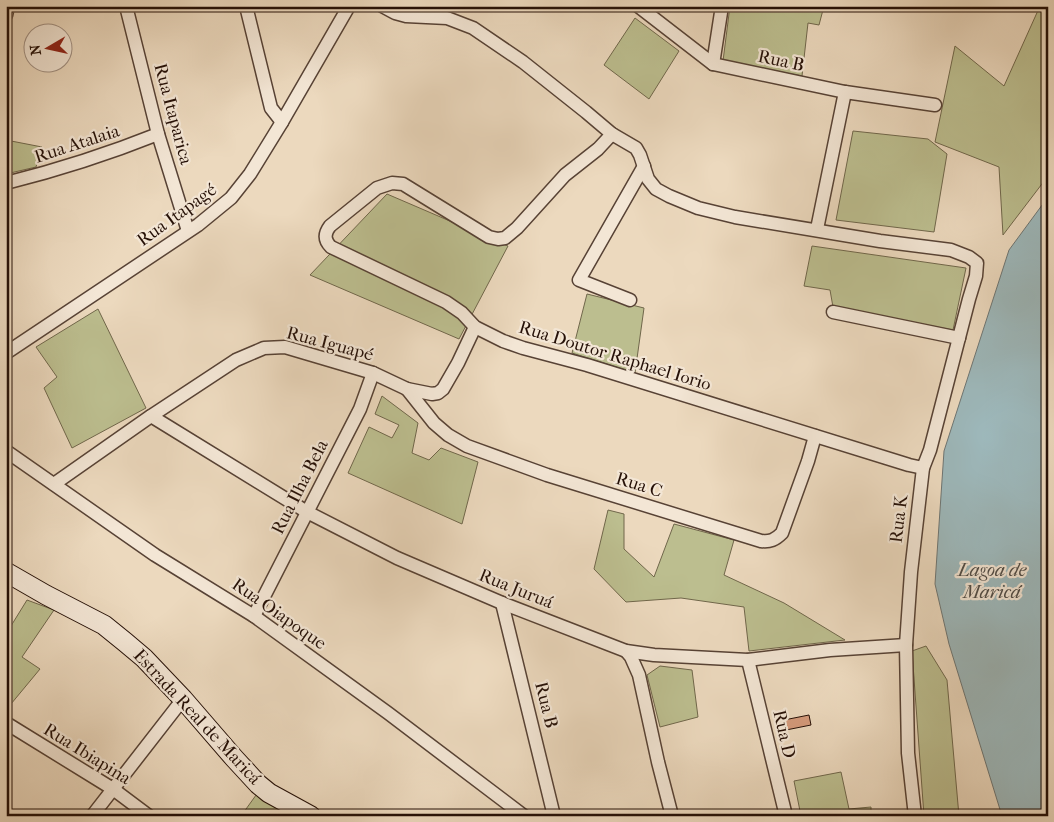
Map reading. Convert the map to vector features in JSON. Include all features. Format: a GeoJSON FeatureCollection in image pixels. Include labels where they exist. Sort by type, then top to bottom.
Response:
{"type":"FeatureCollection","features":[{"type":"Feature","properties":{"kind":"main road","name":"Estrada Real de Maricá"},"geometry":{"type":"LineString","coordinates":[[6,572],[104,625],[144,658],[258,784],[269,793],[311,816]]}},
{"type":"Feature","properties":{"kind":"street"},"geometry":{"type":"LineString","coordinates":[[6,15],[8,6]]}},
{"type":"Feature","properties":{"kind":"street","name":"Rua Itaparica"},"geometry":{"type":"LineString","coordinates":[[126,6],[158,134],[188,231]]}},
{"type":"Feature","properties":{"kind":"street"},"geometry":{"type":"LineString","coordinates":[[246,6],[271,108],[282,122]]}},
{"type":"Feature","properties":{"kind":"street","name":"Rua Itapagé"},"geometry":{"type":"LineString","coordinates":[[6,353],[198,225],[231,198],[250,174],[282,122],[349,6]]}},
{"type":"Feature","properties":{"kind":"street"},"geometry":{"type":"LineString","coordinates":[[382,6],[406,16],[447,18],[473,28],[523,62],[612,134],[636,148],[648,179],[656,189],[698,208],[735,217],[816,229],[845,92]]}},
{"type":"Feature","properties":{"kind":"street","name":"Rua B"},"geometry":{"type":"LineString","coordinates":[[638,6],[713,64],[845,92],[935,105]]}},
{"type":"Feature","properties":{"kind":"street"},"geometry":{"type":"LineString","coordinates":[[713,64],[722,6]]}},
{"type":"Feature","properties":{"kind":"street","name":"Rua Atalaia"},"geometry":{"type":"LineString","coordinates":[[6,183],[50,172],[124,148],[158,134]]}},
{"type":"Feature","properties":{"kind":"street","name":"Rua Doutor Raphael Iorio"},"geometry":{"type":"LineString","coordinates":[[612,134],[598,149],[565,175],[517,228],[505,238],[489,237],[403,184],[392,183],[377,188],[330,226],[325,236],[327,243],[331,247],[446,302],[462,313],[475,327],[504,341],[923,468]]}},
{"type":"Feature","properties":{"kind":"street"},"geometry":{"type":"LineString","coordinates":[[630,300],[579,280],[644,166]]}},
{"type":"Feature","properties":{"kind":"street","name":"Rua K"},"geometry":{"type":"LineString","coordinates":[[816,229],[880,241],[951,250],[969,257],[977,264],[976,276],[930,450],[923,468],[911,572],[906,645],[908,753],[915,816]]}},
{"type":"Feature","properties":{"kind":"street"},"geometry":{"type":"LineString","coordinates":[[833,312],[959,338]]}},
{"type":"Feature","properties":{"kind":"street","name":"Rua Iguapé"},"geometry":{"type":"LineString","coordinates":[[54,484],[151,416],[236,360],[264,348],[285,347],[373,373],[407,389],[432,394],[438,393],[443,389],[475,327]]}},
{"type":"Feature","properties":{"kind":"street","name":"Rua Ilha Bela"},"geometry":{"type":"LineString","coordinates":[[254,616],[360,409],[373,373]]}},
{"type":"Feature","properties":{"kind":"street","name":"Rua C"},"geometry":{"type":"LineString","coordinates":[[407,389],[434,423],[448,435],[467,446],[547,475],[761,542],[769,542],[782,534],[815,436]]}},
{"type":"Feature","properties":{"kind":"street","name":"Rua Juruá"},"geometry":{"type":"LineString","coordinates":[[151,416],[307,512],[397,558],[502,603],[626,651],[654,656],[748,660],[830,650],[906,645]]}},
{"type":"Feature","properties":{"kind":"street","name":"Rua Oiapoque"},"geometry":{"type":"LineString","coordinates":[[6,451],[155,555],[254,616],[388,713],[524,816]]}},
{"type":"Feature","properties":{"kind":"street","name":"Rua B"},"geometry":{"type":"LineString","coordinates":[[502,603],[554,816]]}},
{"type":"Feature","properties":{"kind":"street"},"geometry":{"type":"LineString","coordinates":[[626,651],[631,657],[638,674],[672,816]]}},
{"type":"Feature","properties":{"kind":"street"},"geometry":{"type":"LineString","coordinates":[[638,674],[642,666],[654,656]]}},
{"type":"Feature","properties":{"kind":"street","name":"Rua D"},"geometry":{"type":"LineString","coordinates":[[748,660],[786,816]]}},
{"type":"Feature","properties":{"kind":"street"},"geometry":{"type":"LineString","coordinates":[[92,816],[183,699]]}},
{"type":"Feature","properties":{"kind":"street","name":"Rua Ibiapina"},"geometry":{"type":"LineString","coordinates":[[6,723],[113,789],[149,816]]}},
{"type":"Feature","properties":{"kind":"green space"},"geometry":{"type":"Polygon","coordinates":[[[730,6],[824,6],[819,25],[808,23],[802,76],[723,61],[730,6]]]}},
{"type":"Feature","properties":{"kind":"green space"},"geometry":{"type":"Polygon","coordinates":[[[1040,6],[1048,6],[1048,176],[1003,235],[999,167],[935,142],[955,46],[1004,86],[1040,6]]]}},
{"type":"Feature","properties":{"kind":"green space"},"geometry":{"type":"Polygon","coordinates":[[[635,18],[679,51],[649,99],[604,65],[635,18]]]}},
{"type":"Feature","properties":{"kind":"green space"},"geometry":{"type":"Polygon","coordinates":[[[853,131],[928,139],[947,154],[934,232],[836,220],[853,131]]]}},
{"type":"Feature","properties":{"kind":"green space"},"geometry":{"type":"Polygon","coordinates":[[[6,140],[42,147],[36,167],[6,174],[6,140]]]}},
{"type":"Feature","properties":{"kind":"green space"},"geometry":{"type":"Polygon","coordinates":[[[387,194],[508,246],[459,339],[310,275],[387,194]]]}},
{"type":"Feature","properties":{"kind":"green space"},"geometry":{"type":"Polygon","coordinates":[[[812,246],[966,268],[953,330],[833,307],[830,290],[804,286],[812,246]]]}},
{"type":"Feature","properties":{"kind":"green space"},"geometry":{"type":"Polygon","coordinates":[[[587,294],[644,308],[635,373],[572,353],[587,294]]]}},
{"type":"Feature","properties":{"kind":"green space"},"geometry":{"type":"Polygon","coordinates":[[[98,309],[146,408],[72,448],[44,388],[57,377],[36,347],[98,309]]]}},
{"type":"Feature","properties":{"kind":"green space"},"geometry":{"type":"Polygon","coordinates":[[[382,396],[418,423],[412,453],[429,460],[441,448],[478,462],[462,524],[348,473],[369,427],[392,438],[399,425],[375,414],[382,396]]]}},
{"type":"Feature","properties":{"kind":"green space"},"geometry":{"type":"Polygon","coordinates":[[[608,510],[624,514],[624,549],[654,577],[674,524],[734,540],[724,575],[784,603],[845,640],[749,651],[744,607],[681,598],[626,602],[594,569],[608,510]]]}},
{"type":"Feature","properties":{"kind":"green space"},"geometry":{"type":"Polygon","coordinates":[[[27,600],[54,610],[22,657],[40,669],[6,710],[6,634],[27,600]]]}},
{"type":"Feature","properties":{"kind":"green space"},"geometry":{"type":"Polygon","coordinates":[[[926,646],[947,680],[959,816],[924,816],[912,651],[926,646]]]}},
{"type":"Feature","properties":{"kind":"green space"},"geometry":{"type":"Polygon","coordinates":[[[660,666],[692,670],[698,717],[660,727],[647,675],[660,666]]]}},
{"type":"Feature","properties":{"kind":"green space"},"geometry":{"type":"Polygon","coordinates":[[[841,772],[849,809],[871,807],[871,816],[801,816],[794,781],[841,772]]]}},
{"type":"Feature","properties":{"kind":"green space"},"geometry":{"type":"Polygon","coordinates":[[[259,791],[292,816],[241,816],[259,791]]]}},
{"type":"Feature","properties":{"kind":"water","name":"Lagoa de Maricá"},"geometry":{"type":"Polygon","coordinates":[[[1048,197],[1048,816],[1002,816],[949,644],[935,584],[944,451],[1009,250],[1048,197]]]}},
{"type":"Feature","properties":{"kind":"building"},"geometry":{"type":"Polygon","coordinates":[[[809,715],[811,725],[786,730],[784,720],[809,715]]]}}]}
